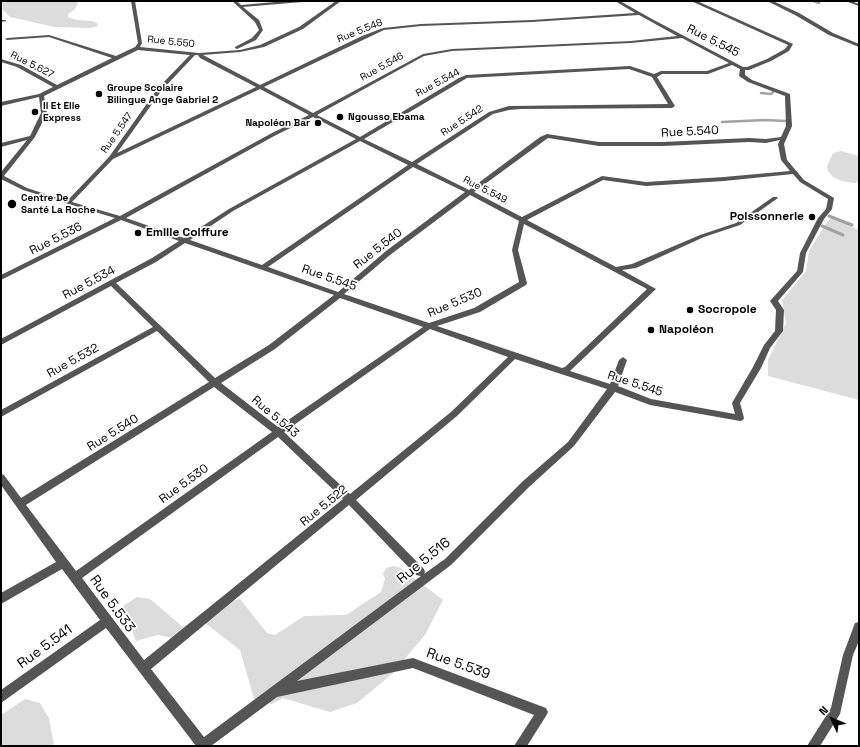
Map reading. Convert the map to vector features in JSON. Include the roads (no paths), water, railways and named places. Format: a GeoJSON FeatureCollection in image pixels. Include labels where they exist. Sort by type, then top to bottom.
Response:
{"type":"FeatureCollection","features":[{"type":"Feature","properties":{"kind":"street"},"geometry":{"type":"LineString","coordinates":[[133,1],[140,43],[137,48]]}},
{"type":"Feature","properties":{"kind":"street"},"geometry":{"type":"LineString","coordinates":[[214,53],[240,47],[254,39],[259,34],[260,30],[258,23],[234,1]]}},
{"type":"Feature","properties":{"kind":"street"},"geometry":{"type":"LineString","coordinates":[[239,6],[302,1]]}},
{"type":"Feature","properties":{"kind":"street","name":"Rue 5.550"},"geometry":{"type":"LineString","coordinates":[[1,104],[41,95],[137,48],[197,54],[253,49],[275,41],[301,28],[339,1]]}},
{"type":"Feature","properties":{"kind":"street","name":"Rue 5.545"},"geometry":{"type":"LineString","coordinates":[[41,95],[44,113],[32,137],[1,176],[25,189],[121,218],[186,240],[514,356],[613,388],[650,402],[740,418],[736,403],[757,368],[767,347],[779,330],[780,310],[774,302],[800,272],[803,253],[821,218],[829,209],[831,198],[802,181],[784,160],[782,144],[783,138],[787,134],[789,126],[788,95],[750,81],[742,76],[742,68],[617,1]]}},
{"type":"Feature","properties":{"kind":"street"},"geometry":{"type":"LineString","coordinates":[[693,1],[791,44],[787,50],[769,60],[747,69],[742,68]]}},
{"type":"Feature","properties":{"kind":"street"},"geometry":{"type":"LineString","coordinates":[[769,1],[797,14],[831,34],[859,46]]}},
{"type":"Feature","properties":{"kind":"street"},"geometry":{"type":"LineString","coordinates":[[848,1],[859,5]]}},
{"type":"Feature","properties":{"kind":"street","name":"Rue 5.548"},"geometry":{"type":"LineString","coordinates":[[111,158],[364,37],[388,28],[640,14]]}},
{"type":"Feature","properties":{"kind":"street"},"geometry":{"type":"LineString","coordinates":[[7,39],[49,36],[117,58]]}},
{"type":"Feature","properties":{"kind":"street","name":"Rue 5.546"},"geometry":{"type":"LineString","coordinates":[[121,218],[416,58],[432,53],[452,50],[631,42],[682,37]]}},
{"type":"Feature","properties":{"kind":"street","name":"Rue 5.549"},"geometry":{"type":"LineString","coordinates":[[197,54],[360,139],[470,192],[652,289],[568,370],[561,372]]}},
{"type":"Feature","properties":{"kind":"street","name":"Rue 5.547"},"geometry":{"type":"LineString","coordinates":[[68,203],[111,158],[160,89],[197,54]]}},
{"type":"Feature","properties":{"kind":"street","name":"Rue 5.627"},"geometry":{"type":"LineString","coordinates":[[1,60],[19,66],[56,87]]}},
{"type":"Feature","properties":{"kind":"street"},"geometry":{"type":"LineString","coordinates":[[654,76],[661,73],[708,72],[733,64]]}},
{"type":"Feature","properties":{"kind":"street","name":"Rue 5.544"},"geometry":{"type":"LineString","coordinates":[[186,240],[231,210],[360,139],[466,77],[630,67],[654,76]]}},
{"type":"Feature","properties":{"kind":"street","name":"Rue 5.542"},"geometry":{"type":"LineString","coordinates":[[264,268],[491,112],[509,108],[672,106],[654,76]]}},
{"type":"Feature","properties":{"kind":"street","name":"Rue 5.540"},"geometry":{"type":"LineString","coordinates":[[20,504],[272,347],[322,310],[388,253],[542,138],[547,136],[582,142],[606,144],[663,144],[749,140],[766,141],[783,138]]}},
{"type":"Feature","properties":{"kind":"street"},"geometry":{"type":"LineString","coordinates":[[1,145],[32,137]]}},
{"type":"Feature","properties":{"kind":"street"},"geometry":{"type":"LineString","coordinates":[[522,220],[602,178],[646,184],[724,180],[794,172]]}},
{"type":"Feature","properties":{"kind":"street"},"geometry":{"type":"LineString","coordinates":[[617,269],[634,266],[702,236],[738,224],[775,198]]}},
{"type":"Feature","properties":{"kind":"street","name":"Rue 5.536"},"geometry":{"type":"LineString","coordinates":[[1,278],[121,218]]}},
{"type":"Feature","properties":{"kind":"street","name":"Rue 5.530"},"geometry":{"type":"LineString","coordinates":[[75,577],[278,432],[430,326],[477,310],[522,283],[515,250],[522,220]]}},
{"type":"Feature","properties":{"kind":"street","name":"Rue 5.534"},"geometry":{"type":"LineString","coordinates":[[1,342],[154,260],[186,240]]}},
{"type":"Feature","properties":{"kind":"street","name":"Rue 5.543"},"geometry":{"type":"LineString","coordinates":[[112,283],[215,383],[278,432],[350,500],[420,572]]}},
{"type":"Feature","properties":{"kind":"street","name":"Rue 5.532"},"geometry":{"type":"LineString","coordinates":[[1,414],[157,328]]}},
{"type":"Feature","properties":{"kind":"street","name":"Rue 5.522"},"geometry":{"type":"LineString","coordinates":[[143,668],[454,414],[514,356]]}},
{"type":"Feature","properties":{"kind":"street","name":"Rue 5.516"},"geometry":{"type":"LineString","coordinates":[[203,746],[448,562],[526,484],[571,444],[613,388],[623,360]]}},
{"type":"Feature","properties":{"kind":"street","name":"Rue 5.533"},"geometry":{"type":"LineString","coordinates":[[1,478],[63,564],[75,577],[107,622],[203,746]]}},
{"type":"Feature","properties":{"kind":"street"},"geometry":{"type":"LineString","coordinates":[[1,599],[63,564]]}},
{"type":"Feature","properties":{"kind":"street","name":"Rue 5.541"},"geometry":{"type":"LineString","coordinates":[[1,697],[107,622]]}},
{"type":"Feature","properties":{"kind":"street"},"geometry":{"type":"LineString","coordinates":[[813,746],[836,710],[848,655],[859,627]]}},
{"type":"Feature","properties":{"kind":"street","name":"Rue 5.539"},"geometry":{"type":"LineString","coordinates":[[275,691],[413,663],[542,712],[520,746]]}},
{"type":"Feature","properties":{"kind":"waterway"},"geometry":{"type":"LineString","coordinates":[[814,1],[819,3]]}},
{"type":"Feature","properties":{"kind":"waterway"},"geometry":{"type":"LineString","coordinates":[[761,93],[771,94],[773,92]]}},
{"type":"Feature","properties":{"kind":"waterway"},"geometry":{"type":"LineString","coordinates":[[722,122],[765,120],[786,121]]}},
{"type":"Feature","properties":{"kind":"waterway"},"geometry":{"type":"LineString","coordinates":[[829,216],[852,225]]}},
{"type":"Feature","properties":{"kind":"waterway"},"geometry":{"type":"LineString","coordinates":[[822,226],[843,235]]}},
{"type":"Feature","properties":{"kind":"place","name":"Groupe Scolaire Bilingue Ange Gabriel 2"},"geometry":{"type":"Point","coordinates":[99,94]}},
{"type":"Feature","properties":{"kind":"place","name":"Il Et Elle Express"},"geometry":{"type":"Point","coordinates":[35,112]}},
{"type":"Feature","properties":{"kind":"place","name":"Ngousso Ebama"},"geometry":{"type":"Point","coordinates":[340,117]}},
{"type":"Feature","properties":{"kind":"place","name":"Napoléon Bar"},"geometry":{"type":"Point","coordinates":[318,123]}},
{"type":"Feature","properties":{"kind":"place","name":"Centre De Santé La Roche"},"geometry":{"type":"Point","coordinates":[12,204]}},
{"type":"Feature","properties":{"kind":"place","name":"Poissonnerie"},"geometry":{"type":"Point","coordinates":[812,217]}},
{"type":"Feature","properties":{"kind":"place","name":"Emilie Coiffure"},"geometry":{"type":"Point","coordinates":[138,233]}},
{"type":"Feature","properties":{"kind":"place","name":"Socropole"},"geometry":{"type":"Point","coordinates":[690,310]}},
{"type":"Feature","properties":{"kind":"place","name":"Napoléon"},"geometry":{"type":"Point","coordinates":[651,330]}}]}
